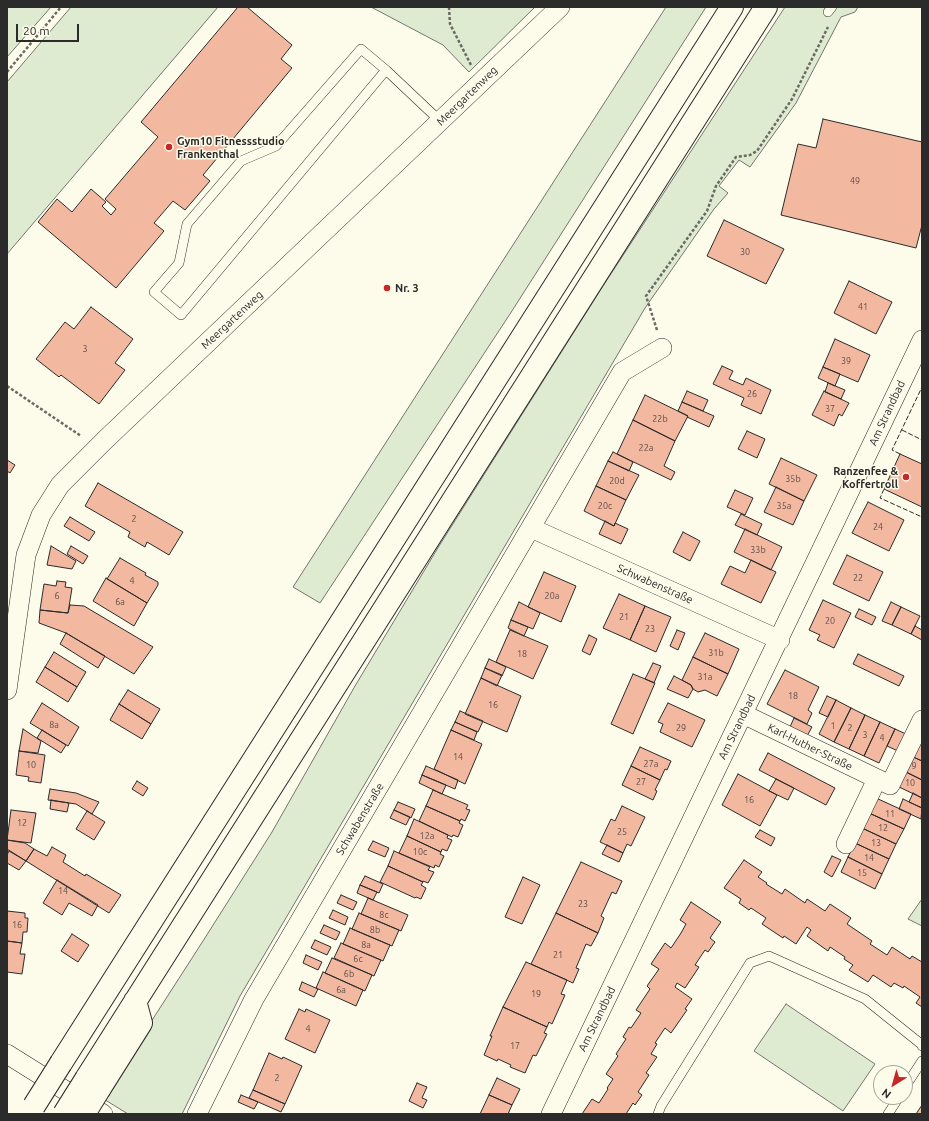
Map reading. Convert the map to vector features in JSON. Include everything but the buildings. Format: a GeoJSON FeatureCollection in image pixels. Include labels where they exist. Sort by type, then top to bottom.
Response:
{"type":"FeatureCollection","features":[{"type":"Feature","properties":{"kind":"highway"},"geometry":{"type":"LineString","coordinates":[[31,1110],[732,7]]}},
{"type":"Feature","properties":{"kind":"highway"},"geometry":{"type":"LineString","coordinates":[[84,1114],[93,1083],[135,1001],[766,7]]}},
{"type":"Feature","properties":{"kind":"highway"},"geometry":{"type":"LineString","coordinates":[[64,1114],[93,1083]]}},
{"type":"Feature","properties":{"kind":"street","name":"Meergartenweg"},"geometry":{"type":"LineString","coordinates":[[7,690],[26,555],[41,515],[60,485],[98,447],[560,7]]}},
{"type":"Feature","properties":{"kind":"street","name":"Am Strandbad"},"geometry":{"type":"LineString","coordinates":[[551,1114],[780,640],[922,340]]}},
{"type":"Feature","properties":{"kind":"street","name":"Schwabenstraße"},"geometry":{"type":"LineString","coordinates":[[197,1114],[254,999],[622,372],[662,348]]}},
{"type":"Feature","properties":{"kind":"street","name":"Schwabenstraße"},"geometry":{"type":"LineString","coordinates":[[531,528],[780,640]]}},
{"type":"Feature","properties":{"kind":"street","name":"Karl-Huther-Straße"},"geometry":{"type":"LineString","coordinates":[[743,714],[890,785],[922,720]]}},
{"type":"Feature","properties":{"kind":"street"},"geometry":{"type":"LineString","coordinates":[[846,844],[877,779]]}},
{"type":"Feature","properties":{"kind":"street"},"geometry":{"type":"LineString","coordinates":[[7,1054],[103,1114]]}},
{"type":"Feature","properties":{"kind":"lane"},"geometry":{"type":"LineString","coordinates":[[386,70],[181,315],[154,292],[179,263],[187,224],[241,161],[276,146],[361,49],[386,70],[440,121]]}},
{"type":"Feature","properties":{"kind":"lane"},"geometry":{"type":"LineString","coordinates":[[658,1114],[661,1106],[750,963],[769,956],[865,999],[922,1046]]}},
{"type":"Feature","properties":{"kind":"lane"},"geometry":{"type":"LineString","coordinates":[[913,1075],[922,1061]]}},
{"type":"Feature","properties":{"kind":"lane"},"geometry":{"type":"LineString","coordinates":[[888,1114],[894,1105]]}},
{"type":"Feature","properties":{"kind":"path"},"geometry":{"type":"LineString","coordinates":[[7,72],[61,7]]}},
{"type":"Feature","properties":{"kind":"path"},"geometry":{"type":"LineString","coordinates":[[449,7],[450,24],[472,67],[484,80]]}},
{"type":"Feature","properties":{"kind":"path"},"geometry":{"type":"LineString","coordinates":[[662,348],[646,296],[707,211],[716,186],[736,157],[750,155],[757,150],[792,99],[829,27],[830,9]]}},
{"type":"Feature","properties":{"kind":"path"},"geometry":{"type":"LineString","coordinates":[[7,386],[98,447]]}},
{"type":"Feature","properties":{"kind":"green space"},"geometry":{"type":"Polygon","coordinates":[[[7,7],[51,7],[7,57],[7,7]]]}},
{"type":"Feature","properties":{"kind":"green space"},"geometry":{"type":"Polygon","coordinates":[[[71,7],[218,7],[7,254],[7,82],[71,7]]]}},
{"type":"Feature","properties":{"kind":"green space"},"geometry":{"type":"Polygon","coordinates":[[[371,7],[535,7],[469,72],[443,45],[371,7]]]}},
{"type":"Feature","properties":{"kind":"green space"},"geometry":{"type":"Polygon","coordinates":[[[666,7],[706,7],[510,314],[320,603],[293,587],[666,7]]]}},
{"type":"Feature","properties":{"kind":"green space"},"geometry":{"type":"Polygon","coordinates":[[[785,7],[858,7],[855,12],[841,17],[796,103],[750,167],[739,160],[719,186],[728,193],[714,209],[645,308],[240,996],[182,1114],[128,1114],[102,1098],[272,832],[355,686],[439,546],[603,286],[785,7]]]}},
{"type":"Feature","properties":{"kind":"green space"},"geometry":{"type":"Polygon","coordinates":[[[922,899],[922,926],[908,919],[922,899]]]}},
{"type":"Feature","properties":{"kind":"green space"},"geometry":{"type":"Polygon","coordinates":[[[786,1004],[875,1064],[843,1111],[754,1051],[786,1004]]]}},
{"type":"Feature","properties":{"kind":"fence"},"geometry":{"type":"LineString","coordinates":[[900,454],[892,450],[922,387]]}},
{"type":"Feature","properties":{"kind":"fence"},"geometry":{"type":"LineString","coordinates":[[902,430],[922,440]]}},
{"type":"Feature","properties":{"kind":"fence"},"geometry":{"type":"LineString","coordinates":[[884,489],[880,498],[922,517]]}},
{"type":"Feature","properties":{"kind":"place","name":"Gym10 Fitnessstudio Frankenthal"},"geometry":{"type":"Point","coordinates":[169,147]}},
{"type":"Feature","properties":{"kind":"place","name":"Nr. 3"},"geometry":{"type":"Point","coordinates":[387,288]}},
{"type":"Feature","properties":{"kind":"place","name":"Ranzenfee & Koffertroll"},"geometry":{"type":"Point","coordinates":[906,477]}}]}
